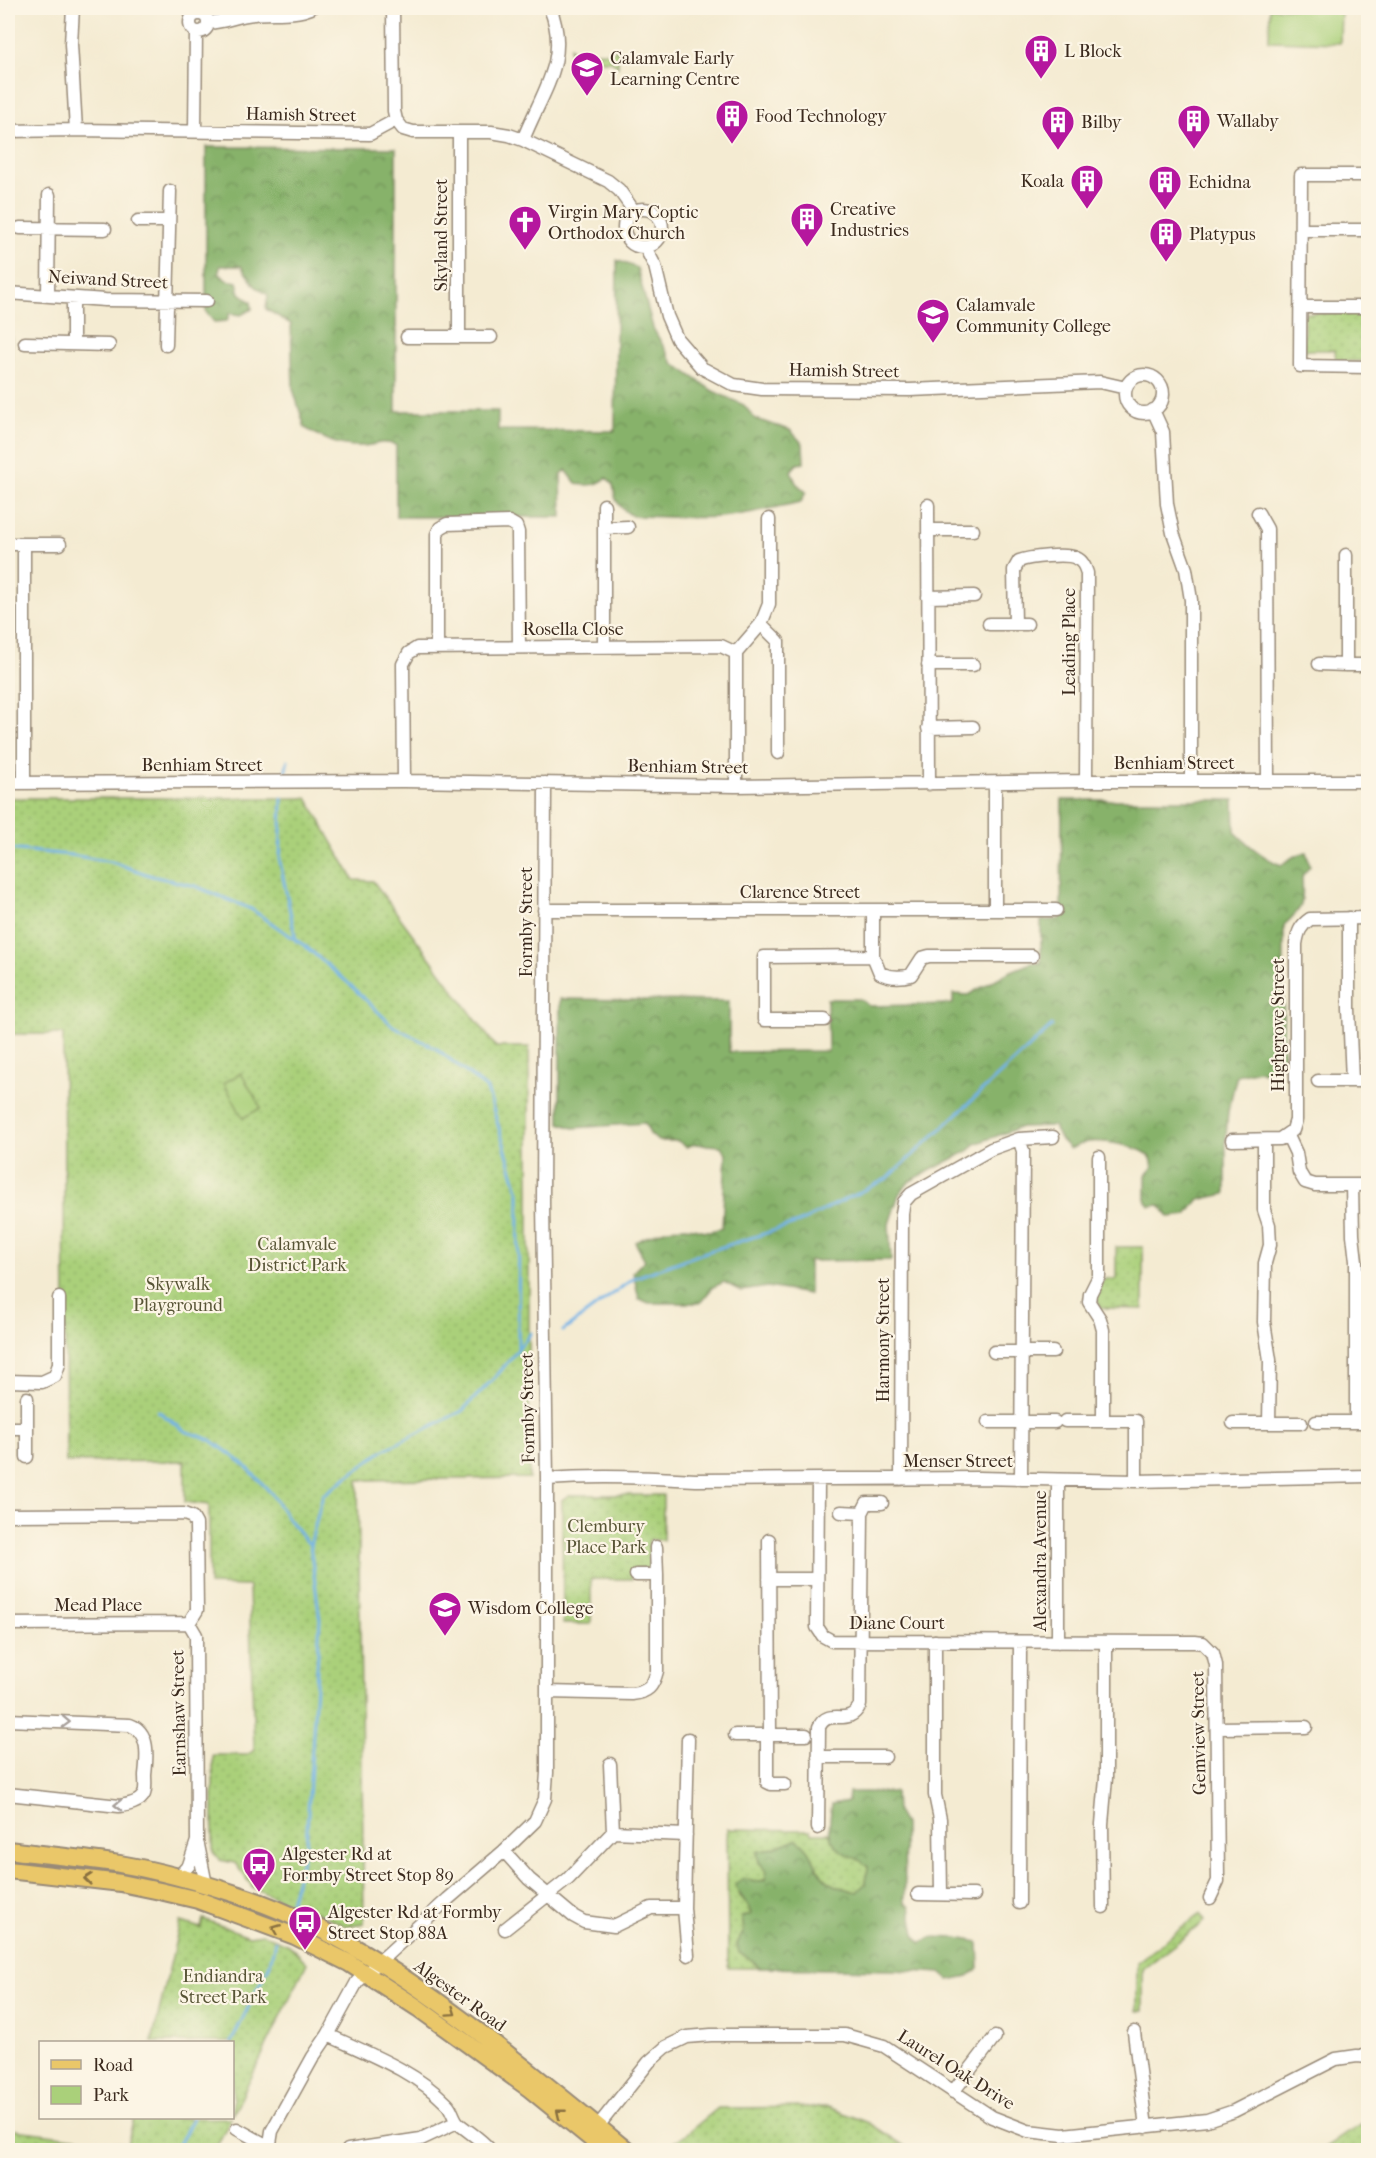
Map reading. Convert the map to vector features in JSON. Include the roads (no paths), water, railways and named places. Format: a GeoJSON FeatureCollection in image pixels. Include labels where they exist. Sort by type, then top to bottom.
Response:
{"type":"FeatureCollection","features":[{"type":"Feature","properties":{"kind":"main road","name":"Algester Road"},"geometry":{"type":"LineString","coordinates":[[8,1850],[119,1864],[178,1877],[240,1895],[319,1927],[379,1962],[466,2022],[593,2132],[604,2151]]}},
{"type":"Feature","properties":{"kind":"main road","name":"Algester Road"},"geometry":{"type":"LineString","coordinates":[[8,1870],[121,1883],[198,1900],[295,1936],[365,1974],[418,2008],[530,2090],[626,2151]]}},
{"type":"Feature","properties":{"kind":"street"},"geometry":{"type":"LineString","coordinates":[[73,8],[71,44],[76,130]]}},
{"type":"Feature","properties":{"kind":"street"},"geometry":{"type":"LineString","coordinates":[[208,23],[222,22],[252,14],[302,11],[310,8]]}},
{"type":"Feature","properties":{"kind":"street"},"geometry":{"type":"LineString","coordinates":[[393,8],[393,111],[403,129],[413,132],[490,132],[523,140],[608,181],[619,190],[634,210]]}},
{"type":"Feature","properties":{"kind":"street"},"geometry":{"type":"LineString","coordinates":[[523,140],[558,57],[556,23],[550,8]]}},
{"type":"Feature","properties":{"kind":"street"},"geometry":{"type":"LineString","coordinates":[[196,11],[204,15],[208,23],[204,30],[196,32],[191,29],[189,23],[196,11]]}},
{"type":"Feature","properties":{"kind":"street"},"geometry":{"type":"LineString","coordinates":[[195,131],[196,32]]}},
{"type":"Feature","properties":{"kind":"street","name":"Hamish Street"},"geometry":{"type":"LineString","coordinates":[[8,131],[370,134],[396,120]]}},
{"type":"Feature","properties":{"kind":"street","name":"Skyland Street"},"geometry":{"type":"LineString","coordinates":[[459,132],[459,338]]}},
{"type":"Feature","properties":{"kind":"street"},"geometry":{"type":"LineString","coordinates":[[1368,175],[1301,175],[1300,307],[1300,366],[1368,367]]}},
{"type":"Feature","properties":{"kind":"street"},"geometry":{"type":"LineString","coordinates":[[166,345],[170,191]]}},
{"type":"Feature","properties":{"kind":"street"},"geometry":{"type":"LineString","coordinates":[[48,296],[49,195]]}},
{"type":"Feature","properties":{"kind":"street"},"geometry":{"type":"LineString","coordinates":[[646,209],[657,215],[660,220],[659,237],[645,247],[633,245],[625,236],[624,224],[634,210],[646,209]]}},
{"type":"Feature","properties":{"kind":"street"},"geometry":{"type":"LineString","coordinates":[[138,221],[168,221]]}},
{"type":"Feature","properties":{"kind":"street"},"geometry":{"type":"LineString","coordinates":[[20,228],[105,229]]}},
{"type":"Feature","properties":{"kind":"street"},"geometry":{"type":"LineString","coordinates":[[1301,230],[1368,230]]}},
{"type":"Feature","properties":{"kind":"street","name":"Hamish Street"},"geometry":{"type":"LineString","coordinates":[[645,247],[655,266],[667,316],[677,339],[702,368],[734,385],[762,388],[910,390],[1100,382],[1126,388]]}},
{"type":"Feature","properties":{"kind":"street","name":"Neiwand Street"},"geometry":{"type":"LineString","coordinates":[[8,292],[73,298],[207,301]]}},
{"type":"Feature","properties":{"kind":"street"},"geometry":{"type":"LineString","coordinates":[[73,298],[73,344]]}},
{"type":"Feature","properties":{"kind":"street"},"geometry":{"type":"LineString","coordinates":[[1300,307],[1368,307]]}},
{"type":"Feature","properties":{"kind":"street"},"geometry":{"type":"LineString","coordinates":[[407,337],[491,338]]}},
{"type":"Feature","properties":{"kind":"street"},"geometry":{"type":"LineString","coordinates":[[25,343],[110,345]]}},
{"type":"Feature","properties":{"kind":"street"},"geometry":{"type":"LineString","coordinates":[[1140,375],[1146,375],[1157,380],[1163,396],[1161,402],[1153,410],[1147,412],[1134,410],[1126,400],[1126,388],[1132,380],[1140,375]]}},
{"type":"Feature","properties":{"kind":"street"},"geometry":{"type":"LineString","coordinates":[[1153,410],[1163,432],[1167,504],[1173,533],[1186,568],[1191,600],[1191,781]]}},
{"type":"Feature","properties":{"kind":"street"},"geometry":{"type":"LineString","coordinates":[[604,505],[604,647]]}},
{"type":"Feature","properties":{"kind":"street"},"geometry":{"type":"LineString","coordinates":[[928,505],[928,784]]}},
{"type":"Feature","properties":{"kind":"street"},"geometry":{"type":"LineString","coordinates":[[1258,513],[1267,529],[1268,781]]}},
{"type":"Feature","properties":{"kind":"street"},"geometry":{"type":"LineString","coordinates":[[736,786],[736,652],[760,624],[769,604],[769,519]]}},
{"type":"Feature","properties":{"kind":"street"},"geometry":{"type":"LineString","coordinates":[[437,648],[437,534],[440,528],[447,524],[509,522],[516,526],[518,532],[519,647]]}},
{"type":"Feature","properties":{"kind":"street"},"geometry":{"type":"LineString","coordinates":[[604,528],[628,527]]}},
{"type":"Feature","properties":{"kind":"street"},"geometry":{"type":"LineString","coordinates":[[928,530],[973,530]]}},
{"type":"Feature","properties":{"kind":"street"},"geometry":{"type":"LineString","coordinates":[[8,544],[60,544]]}},
{"type":"Feature","properties":{"kind":"street"},"geometry":{"type":"LineString","coordinates":[[24,544],[24,783]]}},
{"type":"Feature","properties":{"kind":"street"},"geometry":{"type":"LineString","coordinates":[[1346,555],[1346,665]]}},
{"type":"Feature","properties":{"kind":"street","name":"Leading Place"},"geometry":{"type":"LineString","coordinates":[[989,624],[1021,624],[1014,570],[1019,561],[1027,558],[1074,556],[1083,562],[1087,573],[1086,781]]}},
{"type":"Feature","properties":{"kind":"street"},"geometry":{"type":"LineString","coordinates":[[928,597],[974,596]]}},
{"type":"Feature","properties":{"kind":"street"},"geometry":{"type":"LineString","coordinates":[[760,624],[778,641],[778,753]]}},
{"type":"Feature","properties":{"kind":"street","name":"Rosella Close"},"geometry":{"type":"LineString","coordinates":[[404,781],[403,664],[409,653],[417,648],[721,646],[736,652]]}},
{"type":"Feature","properties":{"kind":"street"},"geometry":{"type":"LineString","coordinates":[[1319,664],[1368,665]]}},
{"type":"Feature","properties":{"kind":"street"},"geometry":{"type":"LineString","coordinates":[[928,665],[973,665]]}},
{"type":"Feature","properties":{"kind":"street"},"geometry":{"type":"LineString","coordinates":[[928,728],[973,728]]}},
{"type":"Feature","properties":{"kind":"street","name":"Benhiam Street"},"geometry":{"type":"LineString","coordinates":[[8,783],[404,781],[736,786],[1086,781],[1368,781]]}},
{"type":"Feature","properties":{"kind":"street","name":"Formby Street"},"geometry":{"type":"LineString","coordinates":[[269,2148],[277,2122],[353,1987],[439,1906],[504,1851],[534,1821],[545,1799],[547,1773],[547,1479],[543,1209],[545,783]]}},
{"type":"Feature","properties":{"kind":"street"},"geometry":{"type":"LineString","coordinates":[[995,783],[995,910]]}},
{"type":"Feature","properties":{"kind":"street","name":"Clarence Street"},"geometry":{"type":"LineString","coordinates":[[544,910],[1056,910]]}},
{"type":"Feature","properties":{"kind":"street"},"geometry":{"type":"LineString","coordinates":[[873,910],[873,956],[880,973],[888,976],[900,978],[911,975],[922,958],[929,956],[1032,956]]}},
{"type":"Feature","properties":{"kind":"street"},"geometry":{"type":"LineString","coordinates":[[1349,918],[1349,1009],[1353,1081]]}},
{"type":"Feature","properties":{"kind":"street","name":"Highgrove Street"},"geometry":{"type":"LineString","coordinates":[[1288,1136],[1296,1120],[1296,944],[1298,933],[1302,924],[1310,919],[1368,918]]}},
{"type":"Feature","properties":{"kind":"street"},"geometry":{"type":"LineString","coordinates":[[825,1020],[765,1020],[764,957],[873,956]]}},
{"type":"Feature","properties":{"kind":"street"},"geometry":{"type":"LineString","coordinates":[[1317,1081],[1368,1081]]}},
{"type":"Feature","properties":{"kind":"street"},"geometry":{"type":"LineString","coordinates":[[1232,1140],[1280,1139],[1288,1136],[1296,1153],[1299,1172],[1305,1182],[1315,1185],[1368,1185]]}},
{"type":"Feature","properties":{"kind":"street"},"geometry":{"type":"LineString","coordinates":[[1021,1479],[1023,1151],[1019,1139],[1053,1137]]}},
{"type":"Feature","properties":{"kind":"street","name":"Harmony Street"},"geometry":{"type":"LineString","coordinates":[[901,1479],[904,1202],[911,1194],[963,1164],[991,1149],[1019,1139]]}},
{"type":"Feature","properties":{"kind":"street"},"geometry":{"type":"LineString","coordinates":[[1264,1140],[1264,1210],[1269,1225],[1270,1245],[1264,1263],[1264,1322],[1270,1359],[1269,1423]]}},
{"type":"Feature","properties":{"kind":"street"},"geometry":{"type":"LineString","coordinates":[[1099,1157],[1099,1276],[1090,1294],[1089,1302],[1100,1319],[1103,1330],[1103,1421]]}},
{"type":"Feature","properties":{"kind":"street"},"geometry":{"type":"LineString","coordinates":[[1316,1422],[1362,1422],[1354,1377],[1356,1261],[1352,1185]]}},
{"type":"Feature","properties":{"kind":"street"},"geometry":{"type":"LineString","coordinates":[[8,1381],[42,1382],[55,1376],[58,1364],[59,1298]]}},
{"type":"Feature","properties":{"kind":"street"},"geometry":{"type":"LineString","coordinates":[[994,1352],[1053,1352]]}},
{"type":"Feature","properties":{"kind":"street"},"geometry":{"type":"LineString","coordinates":[[27,1398],[27,1457]]}},
{"type":"Feature","properties":{"kind":"street"},"geometry":{"type":"LineString","coordinates":[[988,1422],[1136,1421],[1136,1481]]}},
{"type":"Feature","properties":{"kind":"street"},"geometry":{"type":"LineString","coordinates":[[1233,1423],[1301,1423]]}},
{"type":"Feature","properties":{"kind":"street"},"geometry":{"type":"LineString","coordinates":[[8,1428],[27,1428]]}},
{"type":"Feature","properties":{"kind":"street","name":"Menser Street"},"geometry":{"type":"LineString","coordinates":[[547,1479],[632,1477],[696,1480],[1058,1479],[1136,1481],[1368,1476]]}},
{"type":"Feature","properties":{"kind":"street","name":"Diane Court"},"geometry":{"type":"LineString","coordinates":[[818,1479],[817,1627],[823,1636],[832,1641],[1058,1642]]}},
{"type":"Feature","properties":{"kind":"street","name":"Alexandra Avenue"},"geometry":{"type":"LineString","coordinates":[[1058,1479],[1058,1642]]}},
{"type":"Feature","properties":{"kind":"street"},"geometry":{"type":"LineString","coordinates":[[818,1828],[819,1727],[822,1721],[829,1718],[849,1717],[856,1714],[860,1705],[862,1513],[867,1503],[882,1503]]}},
{"type":"Feature","properties":{"kind":"street"},"geometry":{"type":"LineString","coordinates":[[841,1512],[862,1513]]}},
{"type":"Feature","properties":{"kind":"street","name":"Earnshaw Street"},"geometry":{"type":"LineString","coordinates":[[8,1515],[184,1514],[192,1517],[198,1531],[197,1610],[189,1623],[196,1635],[197,1841],[189,1865],[178,1877]]}},
{"type":"Feature","properties":{"kind":"street"},"geometry":{"type":"LineString","coordinates":[[769,1540],[767,1782],[785,1784]]}},
{"type":"Feature","properties":{"kind":"street"},"geometry":{"type":"LineString","coordinates":[[547,1692],[632,1694],[644,1692],[654,1684],[657,1671],[657,1547]]}},
{"type":"Feature","properties":{"kind":"street"},"geometry":{"type":"LineString","coordinates":[[636,1575],[657,1575]]}},
{"type":"Feature","properties":{"kind":"street"},"geometry":{"type":"LineString","coordinates":[[769,1579],[817,1579]]}},
{"type":"Feature","properties":{"kind":"street","name":"Mead Place"},"geometry":{"type":"LineString","coordinates":[[8,1624],[189,1623]]}},
{"type":"Feature","properties":{"kind":"street"},"geometry":{"type":"LineString","coordinates":[[935,1641],[935,1795],[940,1819],[941,1894]]}},
{"type":"Feature","properties":{"kind":"street"},"geometry":{"type":"LineString","coordinates":[[1019,1904],[1020,1642]]}},
{"type":"Feature","properties":{"kind":"street","name":"Gemview Street"},"geometry":{"type":"LineString","coordinates":[[1058,1642],[1203,1643],[1213,1653],[1216,1665],[1218,1728],[1218,1881],[1210,1898]]}},
{"type":"Feature","properties":{"kind":"street"},"geometry":{"type":"LineString","coordinates":[[1103,1907],[1102,1824],[1106,1778],[1106,1642]]}},
{"type":"Feature","properties":{"kind":"street"},"geometry":{"type":"LineString","coordinates":[[8,1720],[130,1725],[137,1727],[142,1733],[147,1758],[144,1794],[139,1800],[130,1804],[119,1806],[8,1794]]}},
{"type":"Feature","properties":{"kind":"street"},"geometry":{"type":"LineString","coordinates":[[1218,1728],[1306,1727]]}},
{"type":"Feature","properties":{"kind":"street"},"geometry":{"type":"LineString","coordinates":[[735,1736],[806,1735]]}},
{"type":"Feature","properties":{"kind":"street"},"geometry":{"type":"LineString","coordinates":[[688,1739],[684,1908],[688,1955]]}},
{"type":"Feature","properties":{"kind":"street"},"geometry":{"type":"LineString","coordinates":[[818,1757],[885,1757]]}},
{"type":"Feature","properties":{"kind":"street"},"geometry":{"type":"LineString","coordinates":[[505,1929],[568,1879],[613,1832],[610,1764]]}},
{"type":"Feature","properties":{"kind":"street"},"geometry":{"type":"LineString","coordinates":[[613,1832],[686,1835]]}},
{"type":"Feature","properties":{"kind":"street"},"geometry":{"type":"LineString","coordinates":[[197,1841],[206,1885]]}},
{"type":"Feature","properties":{"kind":"street"},"geometry":{"type":"LineString","coordinates":[[504,1851],[529,1879],[584,1922],[614,1926],[651,1908],[684,1908]]}},
{"type":"Feature","properties":{"kind":"street"},"geometry":{"type":"LineString","coordinates":[[918,1894],[974,1895]]}},
{"type":"Feature","properties":{"kind":"street"},"geometry":{"type":"LineString","coordinates":[[1134,2032],[1146,2127]]}},
{"type":"Feature","properties":{"kind":"street"},"geometry":{"type":"LineString","coordinates":[[328,2035],[400,2069],[426,2086],[449,2106],[457,2122],[481,2139],[490,2151]]}},
{"type":"Feature","properties":{"kind":"street","name":"Laurel Oak Drive"},"geometry":{"type":"LineString","coordinates":[[593,2132],[649,2062],[666,2047],[687,2037],[845,2035],[865,2039],[884,2046],[992,2117],[1028,2131],[1063,2135],[1207,2120],[1234,2111],[1335,2059],[1368,2057]]}},
{"type":"Feature","properties":{"kind":"street"},"geometry":{"type":"LineString","coordinates":[[953,2092],[995,2037]]}},
{"type":"Feature","properties":{"kind":"street"},"geometry":{"type":"LineString","coordinates":[[348,2151],[421,2139],[457,2122]]}},
{"type":"Feature","properties":{"kind":"street"},"geometry":{"type":"LineString","coordinates":[[237,2129],[269,2148]]}},
{"type":"Feature","properties":{"kind":"waterway"},"geometry":{"type":"LineString","coordinates":[[285,773],[288,760]]}},
{"type":"Feature","properties":{"kind":"waterway"},"geometry":{"type":"LineString","coordinates":[[282,798],[280,862],[296,941]]}},
{"type":"Feature","properties":{"kind":"waterway"},"geometry":{"type":"LineString","coordinates":[[8,849],[71,855],[112,862],[152,876],[195,886],[251,909],[305,946],[393,1026],[437,1049],[487,1089],[519,1193],[518,1347]]}},
{"type":"Feature","properties":{"kind":"waterway"},"geometry":{"type":"LineString","coordinates":[[563,1331],[634,1278],[798,1223],[888,1178],[1052,1026]]}},
{"type":"Feature","properties":{"kind":"waterway"},"geometry":{"type":"LineString","coordinates":[[290,1903],[306,1845],[320,1620],[310,1545],[323,1495],[382,1451],[462,1411],[499,1373],[531,1333]]}},
{"type":"Feature","properties":{"kind":"waterway"},"geometry":{"type":"LineString","coordinates":[[158,1411],[185,1431],[211,1440],[245,1465],[271,1493],[288,1519],[309,1544]]}},
{"type":"Feature","properties":{"kind":"waterway"},"geometry":{"type":"LineString","coordinates":[[232,2041],[270,1964],[275,1941]]}},
{"type":"Feature","properties":{"kind":"waterway"},"geometry":{"type":"LineString","coordinates":[[176,2150],[192,2119]]}},
{"type":"Feature","properties":{"kind":"waterway"},"geometry":{"type":"LineString","coordinates":[[1363,2150],[1368,2146]]}},
{"type":"Feature","properties":{"kind":"place","name":"L Block"},"geometry":{"type":"Point","coordinates":[1041,80]}},
{"type":"Feature","properties":{"kind":"place","name":"Calamvale Early Learning Centre"},"geometry":{"type":"Point","coordinates":[587,97]}},
{"type":"Feature","properties":{"kind":"place","name":"Food Technology"},"geometry":{"type":"Point","coordinates":[732,145]}},
{"type":"Feature","properties":{"kind":"place","name":"Wallaby"},"geometry":{"type":"Point","coordinates":[1194,150]}},
{"type":"Feature","properties":{"kind":"place","name":"Bilby"},"geometry":{"type":"Point","coordinates":[1058,151]}},
{"type":"Feature","properties":{"kind":"place","name":"Koala"},"geometry":{"type":"Point","coordinates":[1087,210]}},
{"type":"Feature","properties":{"kind":"place","name":"Echidna"},"geometry":{"type":"Point","coordinates":[1165,211]}},
{"type":"Feature","properties":{"kind":"place","name":"Creative Industries"},"geometry":{"type":"Point","coordinates":[807,248]}},
{"type":"Feature","properties":{"kind":"place","name":"Virgin Mary Coptic Orthodox Church"},"geometry":{"type":"Point","coordinates":[525,251]}},
{"type":"Feature","properties":{"kind":"place","name":"Platypus"},"geometry":{"type":"Point","coordinates":[1166,263]}},
{"type":"Feature","properties":{"kind":"place","name":"Calamvale Community College"},"geometry":{"type":"Point","coordinates":[933,344]}},
{"type":"Feature","properties":{"kind":"place","name":"Wisdom College"},"geometry":{"type":"Point","coordinates":[445,1637]}},
{"type":"Feature","properties":{"kind":"place","name":"Algester Rd at Formby Street Stop 89"},"geometry":{"type":"Point","coordinates":[259,1893]}},
{"type":"Feature","properties":{"kind":"place","name":"Algester Rd at Formby Street Stop 88A"},"geometry":{"type":"Point","coordinates":[305,1951]}},
{"type":"Feature","properties":{"kind":"park label","name":"Calamvale District Park"},"geometry":{"type":"Point","coordinates":[297,1254]}},
{"type":"Feature","properties":{"kind":"park label","name":"Skywalk Playground"},"geometry":{"type":"Point","coordinates":[178,1294]}},
{"type":"Feature","properties":{"kind":"park label","name":"Clembury Place Park"},"geometry":{"type":"Point","coordinates":[606,1536]}},
{"type":"Feature","properties":{"kind":"park label","name":"Endiandra Street Park"},"geometry":{"type":"Point","coordinates":[223,1986]}}]}
